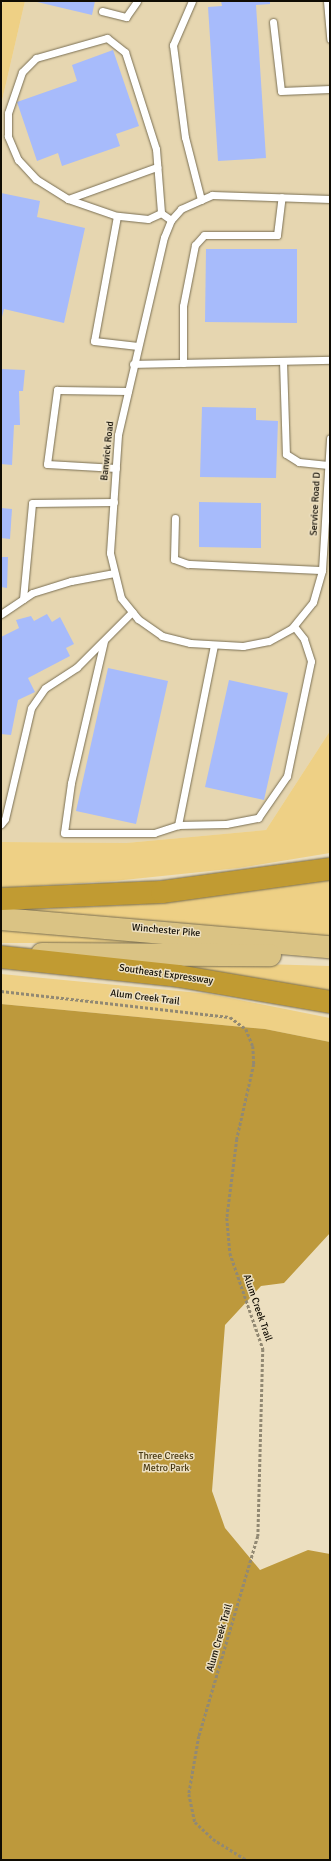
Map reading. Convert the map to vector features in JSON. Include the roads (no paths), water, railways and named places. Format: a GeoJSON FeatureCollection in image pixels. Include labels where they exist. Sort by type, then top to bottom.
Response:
{"type":"FeatureCollection","features":[{"type":"Feature","properties":{"kind":"highway"},"geometry":{"type":"LineString","coordinates":[[1,899],[162,892],[330,869]]}},
{"type":"Feature","properties":{"kind":"highway","name":"Southeast Expressway"},"geometry":{"type":"LineString","coordinates":[[1,957],[178,976],[330,1002]]}},
{"type":"Feature","properties":{"kind":"main road","name":"Winchester Pike"},"geometry":{"type":"LineString","coordinates":[[1,919],[330,947]]}},
{"type":"Feature","properties":{"kind":"main road","name":"Winchester Pike"},"geometry":{"type":"LineString","coordinates":[[1,957],[101,953],[255,954],[330,958]]}},
{"type":"Feature","properties":{"kind":"lane"},"geometry":{"type":"LineString","coordinates":[[102,11],[126,17],[137,1]]}},
{"type":"Feature","properties":{"kind":"lane"},"geometry":{"type":"LineString","coordinates":[[192,1],[173,45],[185,137],[201,200]]}},
{"type":"Feature","properties":{"kind":"lane"},"geometry":{"type":"LineString","coordinates":[[327,1],[330,39]]}},
{"type":"Feature","properties":{"kind":"lane"},"geometry":{"type":"LineString","coordinates":[[273,22],[281,91],[330,89]]}},
{"type":"Feature","properties":{"kind":"lane"},"geometry":{"type":"LineString","coordinates":[[107,38],[117,44],[125,52],[132,68],[156,149],[161,213],[148,220],[117,216],[68,199],[36,179],[18,160],[8,136],[8,113],[15,86],[22,72],[36,58],[107,38]]}},
{"type":"Feature","properties":{"kind":"lane"},"geometry":{"type":"LineString","coordinates":[[68,199],[157,167]]}},
{"type":"Feature","properties":{"kind":"lane","name":"Banwick Road"},"geometry":{"type":"LineString","coordinates":[[322,570],[313,602],[294,626],[269,641],[243,646],[214,645],[190,643],[162,636],[132,612],[120,598],[110,553],[118,435],[133,364],[164,237],[171,220],[181,209],[212,195],[330,199]]}},
{"type":"Feature","properties":{"kind":"lane"},"geometry":{"type":"LineString","coordinates":[[183,363],[183,306],[195,245],[204,236],[277,235],[282,197]]}},
{"type":"Feature","properties":{"kind":"lane"},"geometry":{"type":"LineString","coordinates":[[161,213],[171,220]]}},
{"type":"Feature","properties":{"kind":"lane"},"geometry":{"type":"LineString","coordinates":[[117,216],[94,341],[138,346]]}},
{"type":"Feature","properties":{"kind":"lane"},"geometry":{"type":"LineString","coordinates":[[133,364],[330,360]]}},
{"type":"Feature","properties":{"kind":"lane"},"geometry":{"type":"LineString","coordinates":[[283,361],[286,454],[299,462],[328,465]]}},
{"type":"Feature","properties":{"kind":"lane"},"geometry":{"type":"LineString","coordinates":[[116,468],[48,464],[57,390],[128,391]]}},
{"type":"Feature","properties":{"kind":"lane","name":"Service Road D"},"geometry":{"type":"LineString","coordinates":[[322,570],[330,438]]}},
{"type":"Feature","properties":{"kind":"lane"},"geometry":{"type":"LineString","coordinates":[[23,599],[32,503],[114,502]]}},
{"type":"Feature","properties":{"kind":"lane"},"geometry":{"type":"LineString","coordinates":[[175,518],[174,559],[188,564],[322,570]]}},
{"type":"Feature","properties":{"kind":"lane"},"geometry":{"type":"LineString","coordinates":[[1,614],[23,599],[71,581],[114,573]]}},
{"type":"Feature","properties":{"kind":"lane"},"geometry":{"type":"LineString","coordinates":[[1,824],[5,820],[31,708],[45,688],[77,667],[132,612]]}},
{"type":"Feature","properties":{"kind":"lane"},"geometry":{"type":"LineString","coordinates":[[104,641],[71,783],[64,833],[154,834],[178,825],[226,824],[258,818],[287,776],[311,661],[304,639],[294,626]]}},
{"type":"Feature","properties":{"kind":"lane"},"geometry":{"type":"LineString","coordinates":[[178,825],[214,645]]}},
{"type":"Feature","properties":{"kind":"park label","name":"Three Creeks Metro Park"},"geometry":{"type":"Point","coordinates":[166,1462]}}]}
